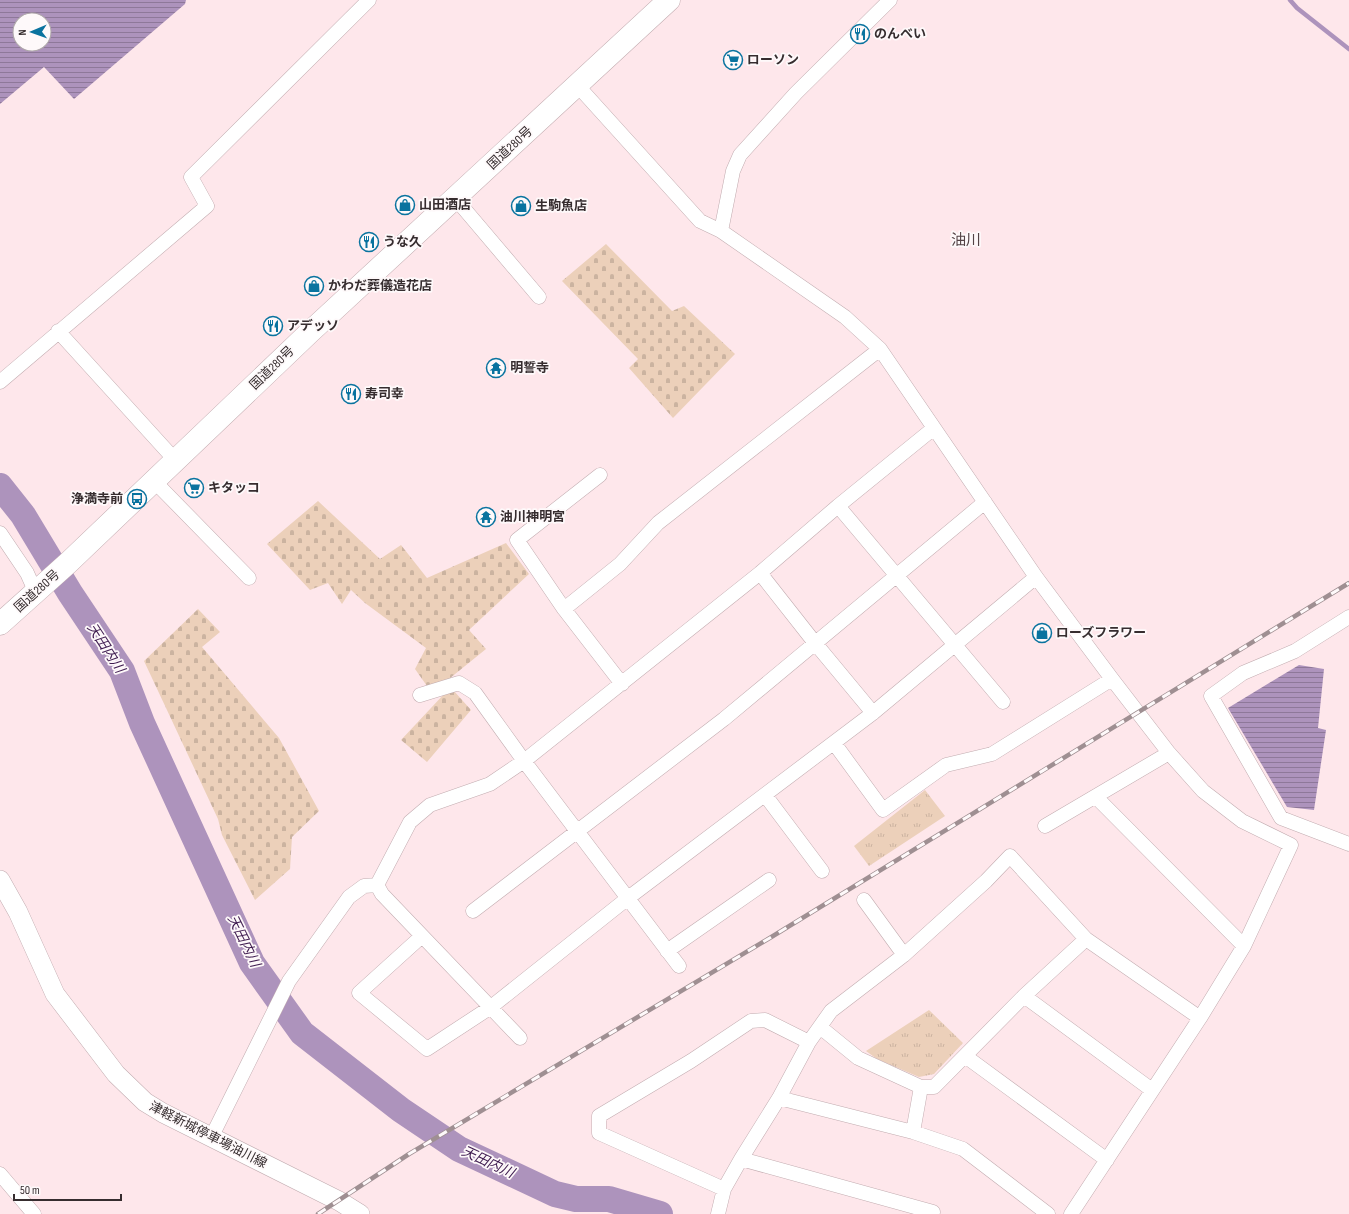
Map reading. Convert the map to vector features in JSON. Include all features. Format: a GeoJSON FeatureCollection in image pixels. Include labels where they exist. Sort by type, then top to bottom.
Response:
{"type":"FeatureCollection","features":[{"type":"Feature","properties":{"kind":"highway","name":"国道280号"},"geometry":{"type":"LineString","coordinates":[[0,624],[68,563],[310,332],[669,0]]}},
{"type":"Feature","properties":{"kind":"main road","name":"津軽新城停車場油川線"},"geometry":{"type":"LineString","coordinates":[[0,880],[18,912],[55,994],[79,1028],[116,1074],[145,1102],[211,1138],[338,1201],[360,1214]]}},
{"type":"Feature","properties":{"kind":"street"},"geometry":{"type":"LineString","coordinates":[[0,382],[207,206],[191,176],[369,0]]}},
{"type":"Feature","properties":{"kind":"street"},"geometry":{"type":"LineString","coordinates":[[721,231],[733,171],[740,155],[796,93],[890,0]]}},
{"type":"Feature","properties":{"kind":"street"},"geometry":{"type":"LineString","coordinates":[[578,85],[700,221],[721,231],[845,317],[880,349],[1036,577],[1169,753],[1203,791],[1242,822],[1291,845],[1244,946],[1200,1018],[1071,1214]]}},
{"type":"Feature","properties":{"kind":"street"},"geometry":{"type":"LineString","coordinates":[[455,198],[539,297]]}},
{"type":"Feature","properties":{"kind":"street"},"geometry":{"type":"LineString","coordinates":[[58,332],[176,461]]}},
{"type":"Feature","properties":{"kind":"street"},"geometry":{"type":"LineString","coordinates":[[564,609],[620,564],[658,523],[880,349]]}},
{"type":"Feature","properties":{"kind":"street"},"geometry":{"type":"LineString","coordinates":[[377,885],[410,822],[430,805],[490,784],[524,761],[760,573],[838,506],[934,428]]}},
{"type":"Feature","properties":{"kind":"street"},"geometry":{"type":"LineString","coordinates":[[600,475],[517,540],[564,609],[622,684]]}},
{"type":"Feature","properties":{"kind":"street"},"geometry":{"type":"LineString","coordinates":[[154,481],[249,578]]}},
{"type":"Feature","properties":{"kind":"street"},"geometry":{"type":"LineString","coordinates":[[473,911],[578,831],[644,778],[724,719],[985,502]]}},
{"type":"Feature","properties":{"kind":"street"},"geometry":{"type":"LineString","coordinates":[[838,506],[1003,702]]}},
{"type":"Feature","properties":{"kind":"street"},"geometry":{"type":"LineString","coordinates":[[0,533],[39,590]]}},
{"type":"Feature","properties":{"kind":"street"},"geometry":{"type":"LineString","coordinates":[[760,573],[815,643],[874,713]]}},
{"type":"Feature","properties":{"kind":"street"},"geometry":{"type":"LineString","coordinates":[[422,936],[359,993],[427,1049],[491,1007],[628,898],[874,713],[954,644],[1036,577]]}},
{"type":"Feature","properties":{"kind":"street"},"geometry":{"type":"LineString","coordinates":[[1349,617],[1295,651],[1243,673],[1210,696],[1281,818],[1349,844]]}},
{"type":"Feature","properties":{"kind":"street"},"geometry":{"type":"LineString","coordinates":[[834,743],[883,810],[946,765],[992,754],[1112,679]]}},
{"type":"Feature","properties":{"kind":"street"},"geometry":{"type":"LineString","coordinates":[[420,695],[459,683],[475,693],[524,761],[679,966]]}},
{"type":"Feature","properties":{"kind":"street"},"geometry":{"type":"LineString","coordinates":[[1045,826],[1169,753]]}},
{"type":"Feature","properties":{"kind":"street"},"geometry":{"type":"LineString","coordinates":[[765,794],[822,871]]}},
{"type":"Feature","properties":{"kind":"street"},"geometry":{"type":"LineString","coordinates":[[1096,797],[1244,946]]}},
{"type":"Feature","properties":{"kind":"street"},"geometry":{"type":"LineString","coordinates":[[719,1209],[724,1189],[779,1098],[809,1042],[830,1011],[904,955],[986,881],[1010,856],[1086,939],[1200,1018]]}},
{"type":"Feature","properties":{"kind":"street"},"geometry":{"type":"LineString","coordinates":[[667,951],[769,880]]}},
{"type":"Feature","properties":{"kind":"street"},"geometry":{"type":"LineString","coordinates":[[377,885],[382,894],[520,1038]]}},
{"type":"Feature","properties":{"kind":"street"},"geometry":{"type":"LineString","coordinates":[[211,1138],[289,981],[349,898],[364,886],[377,885]]}},
{"type":"Feature","properties":{"kind":"street"},"geometry":{"type":"LineString","coordinates":[[864,900],[904,955]]}},
{"type":"Feature","properties":{"kind":"street"},"geometry":{"type":"LineString","coordinates":[[820,1027],[858,1058],[921,1087],[934,1087],[1024,996],[1086,939]]}},
{"type":"Feature","properties":{"kind":"street"},"geometry":{"type":"LineString","coordinates":[[1024,996],[1152,1090]]}},
{"type":"Feature","properties":{"kind":"street"},"geometry":{"type":"LineString","coordinates":[[724,1189],[599,1133],[599,1116],[691,1060],[750,1021],[765,1020],[809,1042]]}},
{"type":"Feature","properties":{"kind":"street"},"geometry":{"type":"LineString","coordinates":[[965,1056],[1107,1160]]}},
{"type":"Feature","properties":{"kind":"street"},"geometry":{"type":"LineString","coordinates":[[913,1132],[921,1087]]}},
{"type":"Feature","properties":{"kind":"street"},"geometry":{"type":"LineString","coordinates":[[779,1098],[913,1132],[963,1149],[1048,1214]]}},
{"type":"Feature","properties":{"kind":"street"},"geometry":{"type":"LineString","coordinates":[[741,1159],[933,1212]]}},
{"type":"Feature","properties":{"kind":"street"},"geometry":{"type":"LineString","coordinates":[[0,1174],[34,1214]]}},
{"type":"Feature","properties":{"kind":"green space"},"geometry":{"type":"Polygon","coordinates":[[[606,244],[672,311],[684,306],[735,354],[673,418],[629,368],[638,359],[562,281],[606,244]]]}},
{"type":"Feature","properties":{"kind":"green space"},"geometry":{"type":"Polygon","coordinates":[[[318,501],[380,559],[401,545],[427,578],[506,543],[529,574],[469,630],[486,649],[444,683],[427,686],[415,669],[426,648],[365,603],[351,590],[342,604],[328,583],[310,590],[267,544],[318,501]]]}},
{"type":"Feature","properties":{"kind":"green space"},"geometry":{"type":"Polygon","coordinates":[[[198,609],[220,632],[202,647],[279,738],[319,811],[292,837],[290,869],[255,900],[222,835],[218,819],[144,661],[198,609]]]}},
{"type":"Feature","properties":{"kind":"green space"},"geometry":{"type":"Polygon","coordinates":[[[454,691],[471,710],[427,762],[401,740],[445,693],[454,691]]]}},
{"type":"Feature","properties":{"kind":"green space"},"geometry":{"type":"Polygon","coordinates":[[[925,790],[945,816],[869,866],[854,846],[925,790]]]}},
{"type":"Feature","properties":{"kind":"green space"},"geometry":{"type":"Polygon","coordinates":[[[929,1010],[963,1043],[934,1074],[919,1077],[877,1059],[866,1051],[929,1010]]]}},
{"type":"Feature","properties":{"kind":"shaded area"},"geometry":{"type":"Polygon","coordinates":[[[0,0],[186,0],[185,4],[74,99],[44,67],[0,104],[0,0]]]}},
{"type":"Feature","properties":{"kind":"shaded area"},"geometry":{"type":"Polygon","coordinates":[[[1299,665],[1324,669],[1318,728],[1326,730],[1314,810],[1287,807],[1228,708],[1299,665]]]}},
{"type":"Feature","properties":{"kind":"waterway"},"geometry":{"type":"LineString","coordinates":[[1290,0],[1297,8],[1349,49]]}},
{"type":"Feature","properties":{"kind":"waterway","name":"天田内川"},"geometry":{"type":"LineString","coordinates":[[0,486],[23,515],[70,593],[122,671],[142,723],[252,963],[302,1033],[401,1110],[459,1149],[555,1194],[576,1199],[609,1199],[660,1214]]}},
{"type":"Feature","properties":{"kind":"railway"},"geometry":{"type":"LineString","coordinates":[[318,1214],[409,1154],[773,936],[1349,583]]}},
{"type":"Feature","properties":{"kind":"place","name":"のんべい"},"geometry":{"type":"Point","coordinates":[860,34]}},
{"type":"Feature","properties":{"kind":"place","name":"ローソン"},"geometry":{"type":"Point","coordinates":[733,60]}},
{"type":"Feature","properties":{"kind":"place","name":"山田酒店"},"geometry":{"type":"Point","coordinates":[405,205]}},
{"type":"Feature","properties":{"kind":"place","name":"生駒魚店"},"geometry":{"type":"Point","coordinates":[521,206]}},
{"type":"Feature","properties":{"kind":"place","name":"うな久"},"geometry":{"type":"Point","coordinates":[369,242]}},
{"type":"Feature","properties":{"kind":"place","name":"かわだ葬儀造花店"},"geometry":{"type":"Point","coordinates":[314,286]}},
{"type":"Feature","properties":{"kind":"place","name":"アデッソ"},"geometry":{"type":"Point","coordinates":[273,326]}},
{"type":"Feature","properties":{"kind":"place","name":"明誓寺"},"geometry":{"type":"Point","coordinates":[496,368]}},
{"type":"Feature","properties":{"kind":"place","name":"寿司幸"},"geometry":{"type":"Point","coordinates":[351,394]}},
{"type":"Feature","properties":{"kind":"place","name":"キタッコ"},"geometry":{"type":"Point","coordinates":[194,488]}},
{"type":"Feature","properties":{"kind":"place","name":"浄満寺前"},"geometry":{"type":"Point","coordinates":[137,499]}},
{"type":"Feature","properties":{"kind":"place","name":"油川神明宮"},"geometry":{"type":"Point","coordinates":[486,517]}},
{"type":"Feature","properties":{"kind":"place","name":"ローズフラワー"},"geometry":{"type":"Point","coordinates":[1042,633]}},
{"type":"Feature","properties":{"kind":"district","name":"油川"},"geometry":{"type":"Point","coordinates":[966,240]}}]}
